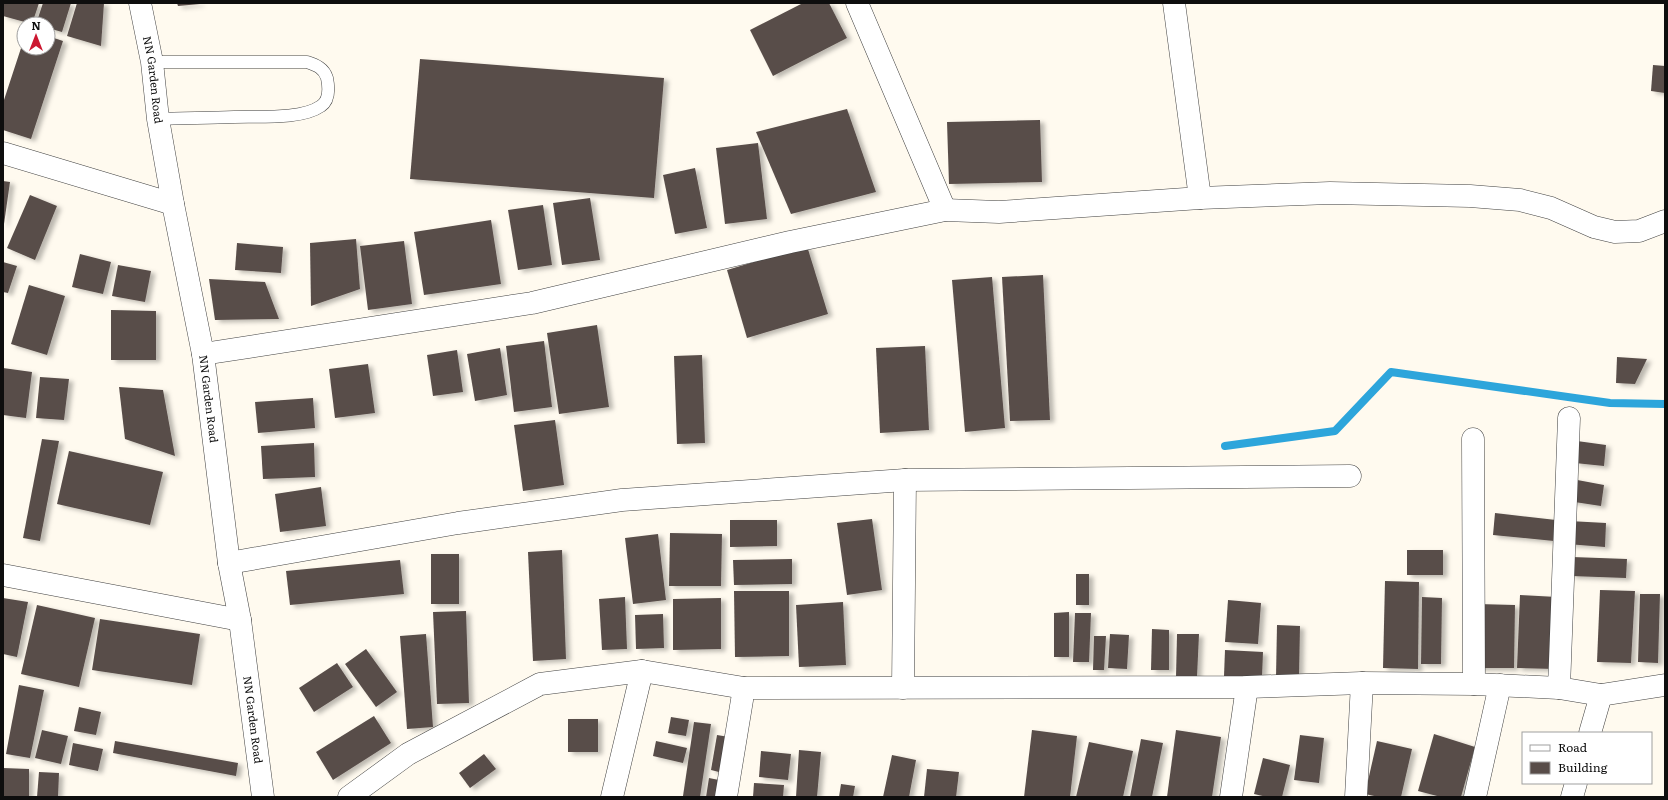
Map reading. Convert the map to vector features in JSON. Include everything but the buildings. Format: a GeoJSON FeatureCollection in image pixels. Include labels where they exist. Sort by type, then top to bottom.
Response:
{"type":"FeatureCollection","features":[{"type":"Feature","properties":{"kind":"street","name":"NN Garden Road"},"geometry":{"type":"LineString","coordinates":[[140,3],[152,62],[158,119],[173,204],[203,354],[229,563],[240,620],[263,797]]}},
{"type":"Feature","properties":{"kind":"street"},"geometry":{"type":"LineString","coordinates":[[857,3],[944,210]]}},
{"type":"Feature","properties":{"kind":"street"},"geometry":{"type":"LineString","coordinates":[[1174,3],[1200,198]]}},
{"type":"Feature","properties":{"kind":"street"},"geometry":{"type":"LineString","coordinates":[[3,152],[173,204]]}},
{"type":"Feature","properties":{"kind":"street"},"geometry":{"type":"LineString","coordinates":[[203,354],[532,303],[790,242],[944,210],[999,212],[1200,198],[1330,193],[1470,196],[1520,200],[1551,208],[1594,227],[1615,232],[1639,231],[1665,221]]}},
{"type":"Feature","properties":{"kind":"street"},"geometry":{"type":"LineString","coordinates":[[1559,688],[1568,418]]}},
{"type":"Feature","properties":{"kind":"street"},"geometry":{"type":"LineString","coordinates":[[1473,439],[1474,684]]}},
{"type":"Feature","properties":{"kind":"street"},"geometry":{"type":"LineString","coordinates":[[229,563],[458,523],[622,500],[905,480],[1350,476]]}},
{"type":"Feature","properties":{"kind":"street"},"geometry":{"type":"LineString","coordinates":[[903,688],[905,480]]}},
{"type":"Feature","properties":{"kind":"street"},"geometry":{"type":"LineString","coordinates":[[3,575],[240,620]]}},
{"type":"Feature","properties":{"kind":"street"},"geometry":{"type":"LineString","coordinates":[[612,797],[642,671]]}},
{"type":"Feature","properties":{"kind":"street"},"geometry":{"type":"LineString","coordinates":[[348,797],[408,754],[540,684],[642,671],[744,688],[1247,687],[1362,683],[1500,685],[1559,688],[1601,695],[1665,685]]}},
{"type":"Feature","properties":{"kind":"street"},"geometry":{"type":"LineString","coordinates":[[1356,797],[1362,683]]}},
{"type":"Feature","properties":{"kind":"street"},"geometry":{"type":"LineString","coordinates":[[1475,797],[1500,685]]}},
{"type":"Feature","properties":{"kind":"street"},"geometry":{"type":"LineString","coordinates":[[1231,797],[1247,687]]}},
{"type":"Feature","properties":{"kind":"street"},"geometry":{"type":"LineString","coordinates":[[726,797],[744,688]]}},
{"type":"Feature","properties":{"kind":"street"},"geometry":{"type":"LineString","coordinates":[[1590,732],[1601,695]]}},
{"type":"Feature","properties":{"kind":"street"},"geometry":{"type":"LineString","coordinates":[[1572,797],[1576,784]]}},
{"type":"Feature","properties":{"kind":"lane"},"geometry":{"type":"LineString","coordinates":[[152,62],[307,62],[318,66],[325,73],[328,84],[328,96],[322,106],[308,112],[284,116],[158,119]]}},
{"type":"Feature","properties":{"kind":"waterway"},"geometry":{"type":"LineString","coordinates":[[1225,446],[1335,431],[1391,372],[1610,403],[1665,404]]}}]}
